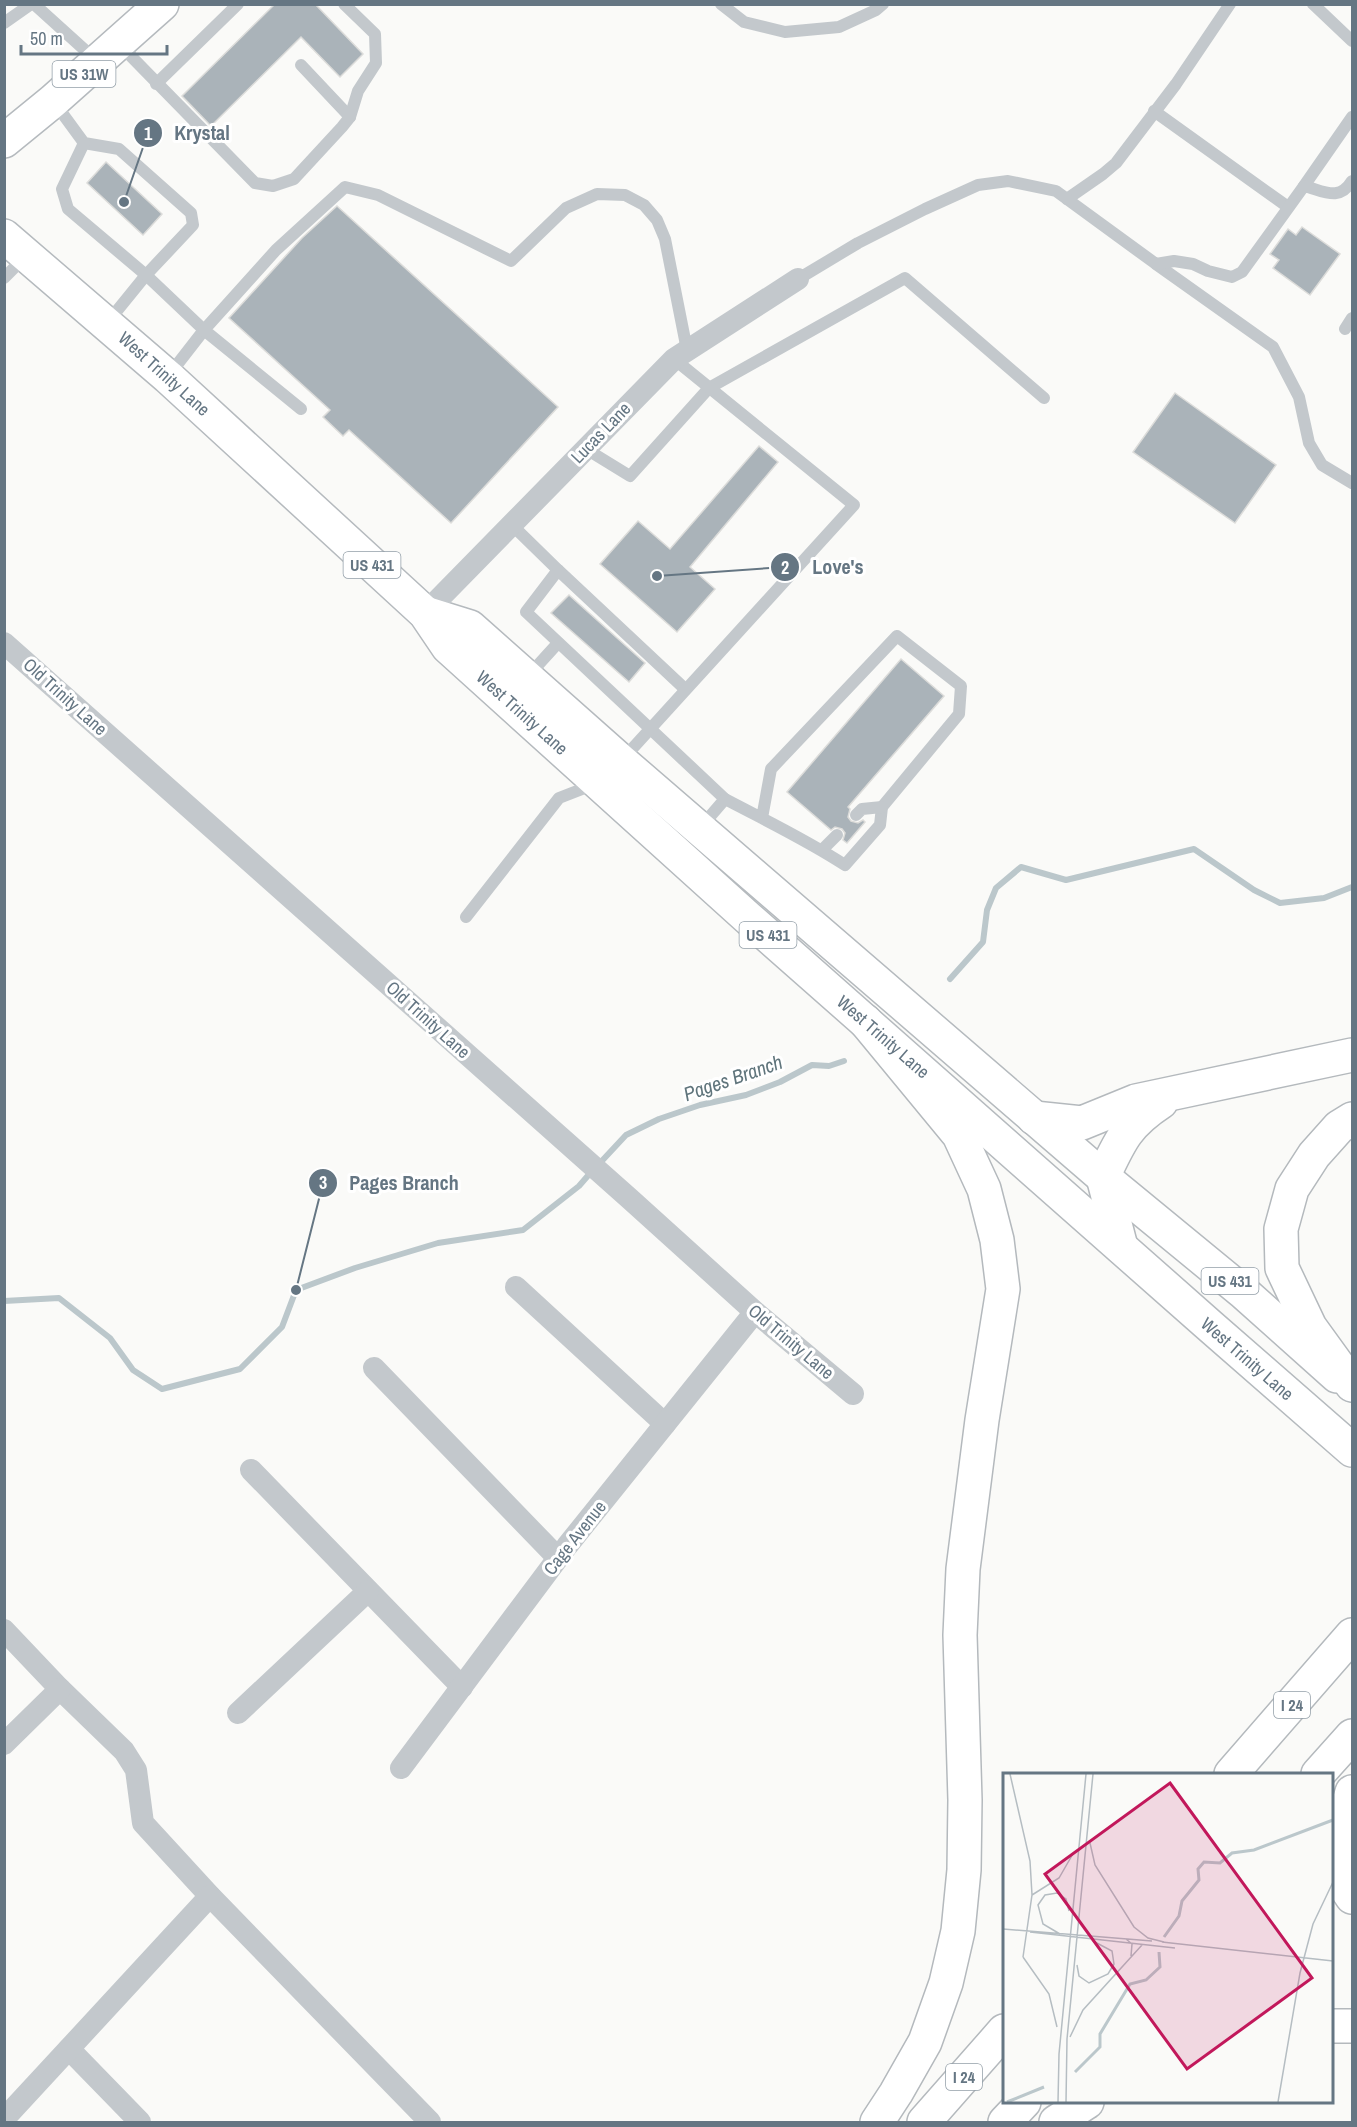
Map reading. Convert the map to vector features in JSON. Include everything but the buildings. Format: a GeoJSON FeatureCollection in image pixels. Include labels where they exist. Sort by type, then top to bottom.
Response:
{"type":"FeatureCollection","features":[{"type":"Feature","properties":{"kind":"main road","name":"US 31W"},"geometry":{"type":"LineString","coordinates":[[4,141],[53,101],[162,4]]}},
{"type":"Feature","properties":{"kind":"main road","name":"West Trinity Lane"},"geometry":{"type":"LineString","coordinates":[[12,257],[107,324],[168,377],[425,613],[448,647],[517,688],[689,842],[1034,1118],[1243,1292],[1353,1389]]}},
{"type":"Feature","properties":{"kind":"main road","name":"West Trinity Lane"},"geometry":{"type":"LineString","coordinates":[[689,842],[865,1021],[1353,1450]]}},
{"type":"Feature","properties":{"kind":"main road"},"geometry":{"type":"LineString","coordinates":[[865,1021],[959,1135],[984,1189],[997,1240],[1003,1288],[982,1420],[963,1569],[960,1635],[965,1800],[964,1870],[958,1931],[946,1983],[925,2042],[877,2122]]}},
{"type":"Feature","properties":{"kind":"main road"},"geometry":{"type":"LineString","coordinates":[[1034,1118],[1082,1123],[1136,1101],[1353,1055]]}},
{"type":"Feature","properties":{"kind":"main road"},"geometry":{"type":"LineString","coordinates":[[1121,1247],[1103,1177],[1125,1131],[1145,1112],[1175,1093]]}},
{"type":"Feature","properties":{"kind":"main road"},"geometry":{"type":"LineString","coordinates":[[1353,1119],[1339,1127],[1314,1155],[1292,1189],[1281,1229],[1282,1268],[1310,1327],[1353,1385]]}},
{"type":"Feature","properties":{"kind":"main road","name":"I 24"},"geometry":{"type":"LineString","coordinates":[[1232,1773],[1353,1635]]}},
{"type":"Feature","properties":{"kind":"main road"},"geometry":{"type":"LineString","coordinates":[[1319,1773],[1353,1736]]}},
{"type":"Feature","properties":{"kind":"main road"},"geometry":{"type":"LineString","coordinates":[[1353,1792],[1337,1841],[1348,1891],[1353,1897]]}},
{"type":"Feature","properties":{"kind":"main road"},"geometry":{"type":"LineString","coordinates":[[1333,2026],[1353,2026]]}},
{"type":"Feature","properties":{"kind":"main road","name":"I 24"},"geometry":{"type":"LineString","coordinates":[[924,2122],[1003,2033]]}},
{"type":"Feature","properties":{"kind":"main road"},"geometry":{"type":"LineString","coordinates":[[1005,2122],[1023,2103]]}},
{"type":"Feature","properties":{"kind":"main road"},"geometry":{"type":"LineString","coordinates":[[1056,2122],[1085,2103]]}},
{"type":"Feature","properties":{"kind":"street","name":"Lucas Lane"},"geometry":{"type":"LineString","coordinates":[[425,613],[680,355],[798,279]]}},
{"type":"Feature","properties":{"kind":"street","name":"Old Trinity Lane"},"geometry":{"type":"LineString","coordinates":[[4,644],[630,1199],[754,1312],[853,1394]]}},
{"type":"Feature","properties":{"kind":"street"},"geometry":{"type":"LineString","coordinates":[[516,1287],[665,1424]]}},
{"type":"Feature","properties":{"kind":"street","name":"Cage Avenue"},"geometry":{"type":"LineString","coordinates":[[401,1768],[558,1558],[754,1312]]}},
{"type":"Feature","properties":{"kind":"street"},"geometry":{"type":"LineString","coordinates":[[374,1368],[558,1558]]}},
{"type":"Feature","properties":{"kind":"street"},"geometry":{"type":"LineString","coordinates":[[251,1470],[462,1687]]}},
{"type":"Feature","properties":{"kind":"street"},"geometry":{"type":"LineString","coordinates":[[238,1713],[368,1591]]}},
{"type":"Feature","properties":{"kind":"street"},"geometry":{"type":"LineString","coordinates":[[4,1630],[124,1751],[136,1770],[143,1823],[210,1896],[430,2122]]}},
{"type":"Feature","properties":{"kind":"street"},"geometry":{"type":"LineString","coordinates":[[4,1744],[60,1689]]}},
{"type":"Feature","properties":{"kind":"street"},"geometry":{"type":"LineString","coordinates":[[4,2118],[210,1896]]}},
{"type":"Feature","properties":{"kind":"street"},"geometry":{"type":"LineString","coordinates":[[69,2049],[140,2122]]}},
{"type":"Feature","properties":{"kind":"lane"},"geometry":{"type":"LineString","coordinates":[[4,23],[33,4],[156,84],[255,183],[273,186],[294,179],[350,117],[358,91],[376,63],[375,34],[345,4]]}},
{"type":"Feature","properties":{"kind":"lane"},"geometry":{"type":"LineString","coordinates":[[156,84],[238,4]]}},
{"type":"Feature","properties":{"kind":"lane"},"geometry":{"type":"LineString","coordinates":[[721,4],[744,21],[785,32],[839,27],[876,10],[883,4]]}},
{"type":"Feature","properties":{"kind":"lane"},"geometry":{"type":"LineString","coordinates":[[1066,199],[1116,163],[1230,4]]}},
{"type":"Feature","properties":{"kind":"lane"},"geometry":{"type":"LineString","coordinates":[[1313,4],[1353,41]]}},
{"type":"Feature","properties":{"kind":"lane"},"geometry":{"type":"LineString","coordinates":[[301,65],[350,117]]}},
{"type":"Feature","properties":{"kind":"lane"},"geometry":{"type":"LineString","coordinates":[[53,101],[84,143],[119,149],[191,213],[193,225],[146,275],[107,324]]}},
{"type":"Feature","properties":{"kind":"lane"},"geometry":{"type":"LineString","coordinates":[[1154,111],[1288,207]]}},
{"type":"Feature","properties":{"kind":"lane"},"geometry":{"type":"LineString","coordinates":[[1156,264],[1184,262],[1232,277],[1242,272],[1353,117]]}},
{"type":"Feature","properties":{"kind":"lane"},"geometry":{"type":"LineString","coordinates":[[84,143],[62,189],[68,209],[146,275],[204,330],[301,409]]}},
{"type":"Feature","properties":{"kind":"lane"},"geometry":{"type":"LineString","coordinates":[[798,279],[858,243],[978,185],[1008,181],[1056,190],[1274,347],[1299,397],[1309,443],[1322,465],[1353,483]]}},
{"type":"Feature","properties":{"kind":"lane"},"geometry":{"type":"LineString","coordinates":[[1304,186],[1334,195],[1346,191],[1353,181]]}},
{"type":"Feature","properties":{"kind":"lane"},"geometry":{"type":"LineString","coordinates":[[168,377],[204,330],[276,250],[345,187],[378,195],[511,261],[566,208],[597,194],[625,195],[644,205],[657,220],[666,239],[672,264],[680,355],[710,388],[854,505],[610,772],[559,798],[466,917]]}},
{"type":"Feature","properties":{"kind":"lane"},"geometry":{"type":"LineString","coordinates":[[586,448],[630,476],[710,388],[905,278],[1044,398]]}},
{"type":"Feature","properties":{"kind":"lane"},"geometry":{"type":"LineString","coordinates":[[1345,329],[1353,318]]}},
{"type":"Feature","properties":{"kind":"lane"},"geometry":{"type":"LineString","coordinates":[[512,525],[685,689]]}},
{"type":"Feature","properties":{"kind":"lane"},"geometry":{"type":"LineString","coordinates":[[558,570],[526,612],[725,799],[822,850],[845,865],[880,825],[882,807],[959,714],[961,686],[897,636],[771,769],[762,818]]}},
{"type":"Feature","properties":{"kind":"lane"},"geometry":{"type":"LineString","coordinates":[[517,688],[558,643]]}},
{"type":"Feature","properties":{"kind":"lane"},"geometry":{"type":"LineString","coordinates":[[689,842],[725,799]]}},
{"type":"Feature","properties":{"kind":"lane"},"geometry":{"type":"LineString","coordinates":[[856,814],[862,809],[882,807]]}},
{"type":"Feature","properties":{"kind":"lane"},"geometry":{"type":"LineString","coordinates":[[822,850],[837,835]]}},
{"type":"Feature","properties":{"kind":"waterway","name":"Pages Branch"},"geometry":{"type":"LineString","coordinates":[[950,979],[983,942],[987,910],[996,888],[1021,867],[1066,880],[1194,849],[1254,890],[1280,903],[1324,898],[1352,887]]}},
{"type":"Feature","properties":{"kind":"waterway","name":"Pages Branch"},"geometry":{"type":"LineString","coordinates":[[599,1164],[626,1135],[659,1119],[700,1105],[746,1095],[780,1082],[812,1065],[829,1066],[844,1061]]}},
{"type":"Feature","properties":{"kind":"waterway","name":"Pages Branch"},"geometry":{"type":"LineString","coordinates":[[4,1301],[59,1298],[110,1338],[133,1370],[162,1389],[240,1369],[282,1327],[296,1290],[355,1268],[438,1243],[523,1230],[579,1186],[592,1171]]}},
{"type":"Feature","properties":{"kind":"place","name":"Krystal"},"geometry":{"type":"Point","coordinates":[124,202]}},
{"type":"Feature","properties":{"kind":"place","name":"Love's"},"geometry":{"type":"Point","coordinates":[657,576]}},
{"type":"Feature","properties":{"kind":"place","name":"Pages Branch"},"geometry":{"type":"Point","coordinates":[296,1290]}}]}
